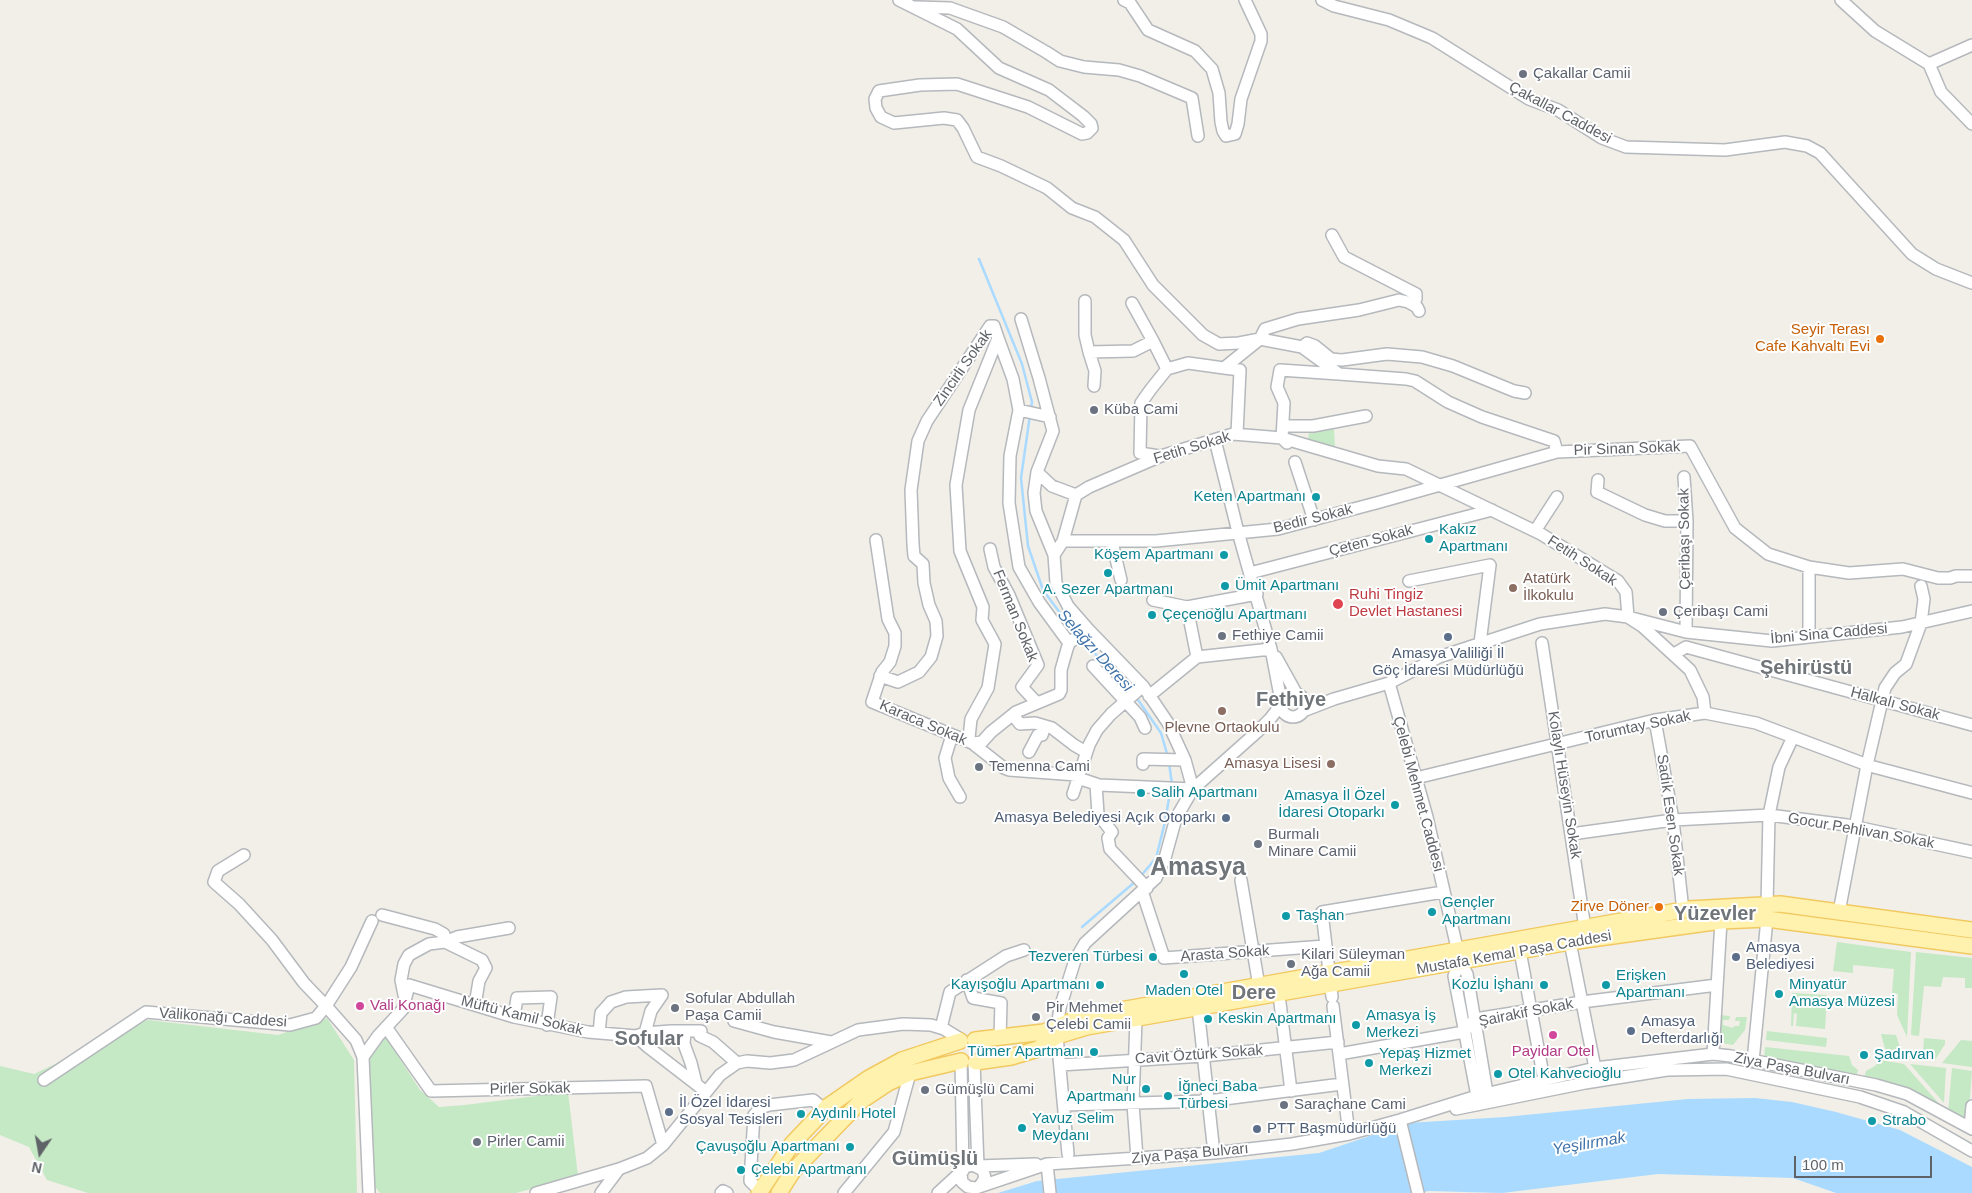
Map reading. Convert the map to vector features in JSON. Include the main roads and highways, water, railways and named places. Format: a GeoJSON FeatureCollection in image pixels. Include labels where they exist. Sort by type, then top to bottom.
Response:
{"type":"FeatureCollection","features":[{"type":"Feature","properties":{"kind":"main road","name":"Mustafa Kemal Paşa Caddesi"},"geometry":{"type":"LineString","coordinates":[[1458,956],[1520,951],[1720,921],[1767,912],[1780,904],[1972,930]]}},
{"type":"Feature","properties":{"kind":"main road","name":"Mustafa Kemal Paşa Caddesi"},"geometry":{"type":"LineString","coordinates":[[759,1192],[792,1144],[824,1110],[869,1078],[902,1060],[966,1040],[1000,1032],[1057,1031],[1198,1008],[1331,990],[1458,956],[1586,928],[1683,910],[1767,912],[1972,946]]}},
{"type":"Feature","properties":{"kind":"main road","name":"Mustafa Kemal Paşa Caddesi"},"geometry":{"type":"LineString","coordinates":[[779,1193],[793,1172],[861,1101],[888,1083],[910,1073],[1011,1057],[1038,1049],[1057,1031],[1081,1017],[1259,986],[1331,990]]}},
{"type":"Feature","properties":{"kind":"main road"},"geometry":{"type":"LineString","coordinates":[[966,1040],[980,1044],[982,1052],[970,1062],[956,1053],[956,1048],[966,1040]]}},
{"type":"Feature","properties":{"kind":"water","name":"Yeşilırmak"},"geometry":{"type":"Polygon","coordinates":[[[1755,1098],[1792,1102],[1900,1130],[1972,1167],[1972,1193],[1836,1193],[1793,1178],[1658,1174],[1502,1193],[1428,1191],[1422,1193],[998,1193],[1037,1181],[1319,1153],[1408,1123],[1505,1117],[1688,1099],[1755,1098]]]}},
{"type":"Feature","properties":{"kind":"waterway","name":"Selağzı Deresi"},"geometry":{"type":"LineString","coordinates":[[979,259],[1022,364],[1032,402],[1031,410]]}},
{"type":"Feature","properties":{"kind":"waterway","name":"Selağzı Deresi"},"geometry":{"type":"LineString","coordinates":[[1030,415],[1021,478],[1028,546],[1043,590],[1075,633]]}},
{"type":"Feature","properties":{"kind":"waterway","name":"Selağzı Deresi"},"geometry":{"type":"LineString","coordinates":[[1081,639],[1132,692]]}},
{"type":"Feature","properties":{"kind":"waterway","name":"Selağzı Deresi"},"geometry":{"type":"LineString","coordinates":[[1136,697],[1161,733],[1168,757]]}},
{"type":"Feature","properties":{"kind":"waterway","name":"Selağzı Deresi"},"geometry":{"type":"LineString","coordinates":[[1169,763],[1172,784]]}},
{"type":"Feature","properties":{"kind":"waterway","name":"Selağzı Deresi"},"geometry":{"type":"LineString","coordinates":[[1140,877],[1156,858],[1170,792]]}},
{"type":"Feature","properties":{"kind":"waterway","name":"Selağzı Deresi"},"geometry":{"type":"LineString","coordinates":[[1082,927],[1136,881]]}},
{"type":"Feature","properties":{"kind":"place","name":"Çakallar Camii"},"geometry":{"type":"Point","coordinates":[1523,74]}},
{"type":"Feature","properties":{"kind":"place","name":"Seyir Terası Cafe Kahvaltı Evi"},"geometry":{"type":"Point","coordinates":[1880,339]}},
{"type":"Feature","properties":{"kind":"place","name":"Küba Cami"},"geometry":{"type":"Point","coordinates":[1094,410]}},
{"type":"Feature","properties":{"kind":"place","name":"Keten Apartmanı"},"geometry":{"type":"Point","coordinates":[1316,497]}},
{"type":"Feature","properties":{"kind":"place","name":"Kakız Apartmanı"},"geometry":{"type":"Point","coordinates":[1429,539]}},
{"type":"Feature","properties":{"kind":"place","name":"Köşem Apartmanı"},"geometry":{"type":"Point","coordinates":[1224,555]}},
{"type":"Feature","properties":{"kind":"place","name":"A. Sezer Apartmanı"},"geometry":{"type":"Point","coordinates":[1108,573]}},
{"type":"Feature","properties":{"kind":"place","name":"Ümit Apartmanı"},"geometry":{"type":"Point","coordinates":[1225,586]}},
{"type":"Feature","properties":{"kind":"place","name":"Atatürk İlkokulu"},"geometry":{"type":"Point","coordinates":[1513,588]}},
{"type":"Feature","properties":{"kind":"place","name":"Ruhi Tingiz Devlet Hastanesi"},"geometry":{"type":"Point","coordinates":[1338,604]}},
{"type":"Feature","properties":{"kind":"place","name":"Çeribaşı Cami"},"geometry":{"type":"Point","coordinates":[1663,612]}},
{"type":"Feature","properties":{"kind":"place","name":"Çeçenoğlu Apartmanı"},"geometry":{"type":"Point","coordinates":[1152,615]}},
{"type":"Feature","properties":{"kind":"place","name":"Fethiye Camii"},"geometry":{"type":"Point","coordinates":[1222,636]}},
{"type":"Feature","properties":{"kind":"place","name":"Amasya Valiliği İl Göç İdaresi Müdürlüğü"},"geometry":{"type":"Point","coordinates":[1448,637]}},
{"type":"Feature","properties":{"kind":"place","name":"Plevne Ortaokulu"},"geometry":{"type":"Point","coordinates":[1222,711]}},
{"type":"Feature","properties":{"kind":"place","name":"Amasya Lisesi"},"geometry":{"type":"Point","coordinates":[1331,764]}},
{"type":"Feature","properties":{"kind":"place","name":"Temenna Cami"},"geometry":{"type":"Point","coordinates":[979,767]}},
{"type":"Feature","properties":{"kind":"place","name":"Salih Apartmanı"},"geometry":{"type":"Point","coordinates":[1141,793]}},
{"type":"Feature","properties":{"kind":"place","name":"Amasya İl Özel İdaresi Otoparkı"},"geometry":{"type":"Point","coordinates":[1395,805]}},
{"type":"Feature","properties":{"kind":"place","name":"Amasya Belediyesi Açık Otoparkı"},"geometry":{"type":"Point","coordinates":[1226,818]}},
{"type":"Feature","properties":{"kind":"place","name":"Burmalı Minare Camii"},"geometry":{"type":"Point","coordinates":[1258,844]}},
{"type":"Feature","properties":{"kind":"place","name":"Zirve Döner"},"geometry":{"type":"Point","coordinates":[1659,907]}},
{"type":"Feature","properties":{"kind":"place","name":"Gençler Apartmanı"},"geometry":{"type":"Point","coordinates":[1432,912]}},
{"type":"Feature","properties":{"kind":"place","name":"Taşhan"},"geometry":{"type":"Point","coordinates":[1286,916]}},
{"type":"Feature","properties":{"kind":"place","name":"Tezveren Türbesi"},"geometry":{"type":"Point","coordinates":[1153,957]}},
{"type":"Feature","properties":{"kind":"place","name":"Amasya Belediyesi"},"geometry":{"type":"Point","coordinates":[1736,957]}},
{"type":"Feature","properties":{"kind":"place","name":"Kilari Süleyman Ağa Camii"},"geometry":{"type":"Point","coordinates":[1291,964]}},
{"type":"Feature","properties":{"kind":"place","name":"Maden Otel"},"geometry":{"type":"Point","coordinates":[1184,974]}},
{"type":"Feature","properties":{"kind":"place","name":"Kayışoğlu Apartmanı"},"geometry":{"type":"Point","coordinates":[1100,985]}},
{"type":"Feature","properties":{"kind":"place","name":"Kozlu İşhanı"},"geometry":{"type":"Point","coordinates":[1544,985]}},
{"type":"Feature","properties":{"kind":"place","name":"Erişken Apartmanı"},"geometry":{"type":"Point","coordinates":[1606,985]}},
{"type":"Feature","properties":{"kind":"place","name":"Minyatür Amasya Müzesi"},"geometry":{"type":"Point","coordinates":[1779,994]}},
{"type":"Feature","properties":{"kind":"place","name":"Vali Konağı"},"geometry":{"type":"Point","coordinates":[360,1006]}},
{"type":"Feature","properties":{"kind":"place","name":"Sofular Abdullah Paşa Camii"},"geometry":{"type":"Point","coordinates":[675,1008]}},
{"type":"Feature","properties":{"kind":"place","name":"Pir Mehmet Çelebi Camii"},"geometry":{"type":"Point","coordinates":[1036,1017]}},
{"type":"Feature","properties":{"kind":"place","name":"Keskin Apartmanı"},"geometry":{"type":"Point","coordinates":[1208,1019]}},
{"type":"Feature","properties":{"kind":"place","name":"Amasya İş Merkezi"},"geometry":{"type":"Point","coordinates":[1356,1025]}},
{"type":"Feature","properties":{"kind":"place","name":"Amasya Defterdarlığı"},"geometry":{"type":"Point","coordinates":[1631,1031]}},
{"type":"Feature","properties":{"kind":"place","name":"Payidar Otel"},"geometry":{"type":"Point","coordinates":[1553,1035]}},
{"type":"Feature","properties":{"kind":"place","name":"Tümer Apartmanı"},"geometry":{"type":"Point","coordinates":[1094,1052]}},
{"type":"Feature","properties":{"kind":"place","name":"Şadırvan"},"geometry":{"type":"Point","coordinates":[1864,1055]}},
{"type":"Feature","properties":{"kind":"place","name":"Yepaş Hizmet Merkezi"},"geometry":{"type":"Point","coordinates":[1369,1063]}},
{"type":"Feature","properties":{"kind":"place","name":"Otel Kahvecioğlu"},"geometry":{"type":"Point","coordinates":[1498,1074]}},
{"type":"Feature","properties":{"kind":"place","name":"Nur Apartmanı"},"geometry":{"type":"Point","coordinates":[1146,1089]}},
{"type":"Feature","properties":{"kind":"place","name":"Gümüşlü Cami"},"geometry":{"type":"Point","coordinates":[925,1090]}},
{"type":"Feature","properties":{"kind":"place","name":"İğneci Baba Türbesi"},"geometry":{"type":"Point","coordinates":[1168,1096]}},
{"type":"Feature","properties":{"kind":"place","name":"Saraçhane Cami"},"geometry":{"type":"Point","coordinates":[1284,1105]}},
{"type":"Feature","properties":{"kind":"place","name":"İl Özel İdaresi Sosyal Tesisleri"},"geometry":{"type":"Point","coordinates":[669,1112]}},
{"type":"Feature","properties":{"kind":"place","name":"Aydınlı Hotel"},"geometry":{"type":"Point","coordinates":[801,1114]}},
{"type":"Feature","properties":{"kind":"place","name":"Strabo"},"geometry":{"type":"Point","coordinates":[1872,1121]}},
{"type":"Feature","properties":{"kind":"place","name":"Yavuz Selim Meydanı"},"geometry":{"type":"Point","coordinates":[1022,1128]}},
{"type":"Feature","properties":{"kind":"place","name":"PTT Başmüdürlüğü"},"geometry":{"type":"Point","coordinates":[1257,1129]}},
{"type":"Feature","properties":{"kind":"place","name":"Pirler Camii"},"geometry":{"type":"Point","coordinates":[477,1142]}},
{"type":"Feature","properties":{"kind":"place","name":"Çavuşoğlu Apartmanı"},"geometry":{"type":"Point","coordinates":[850,1147]}},
{"type":"Feature","properties":{"kind":"place","name":"Çelebi Apartmanı"},"geometry":{"type":"Point","coordinates":[741,1170]}},
{"type":"Feature","properties":{"kind":"district","name":"Şehirüstü"},"geometry":{"type":"Point","coordinates":[1806,668]}},
{"type":"Feature","properties":{"kind":"district","name":"Fethiye"},"geometry":{"type":"Point","coordinates":[1291,700]}},
{"type":"Feature","properties":{"kind":"district","name":"Amasya"},"geometry":{"type":"Point","coordinates":[1198,868]}},
{"type":"Feature","properties":{"kind":"district","name":"Yüzevler"},"geometry":{"type":"Point","coordinates":[1715,914]}},
{"type":"Feature","properties":{"kind":"district","name":"Dere"},"geometry":{"type":"Point","coordinates":[1254,993]}},
{"type":"Feature","properties":{"kind":"district","name":"Sofular"},"geometry":{"type":"Point","coordinates":[649,1039]}},
{"type":"Feature","properties":{"kind":"district","name":"Gümüşlü"},"geometry":{"type":"Point","coordinates":[935,1159]}}]}
